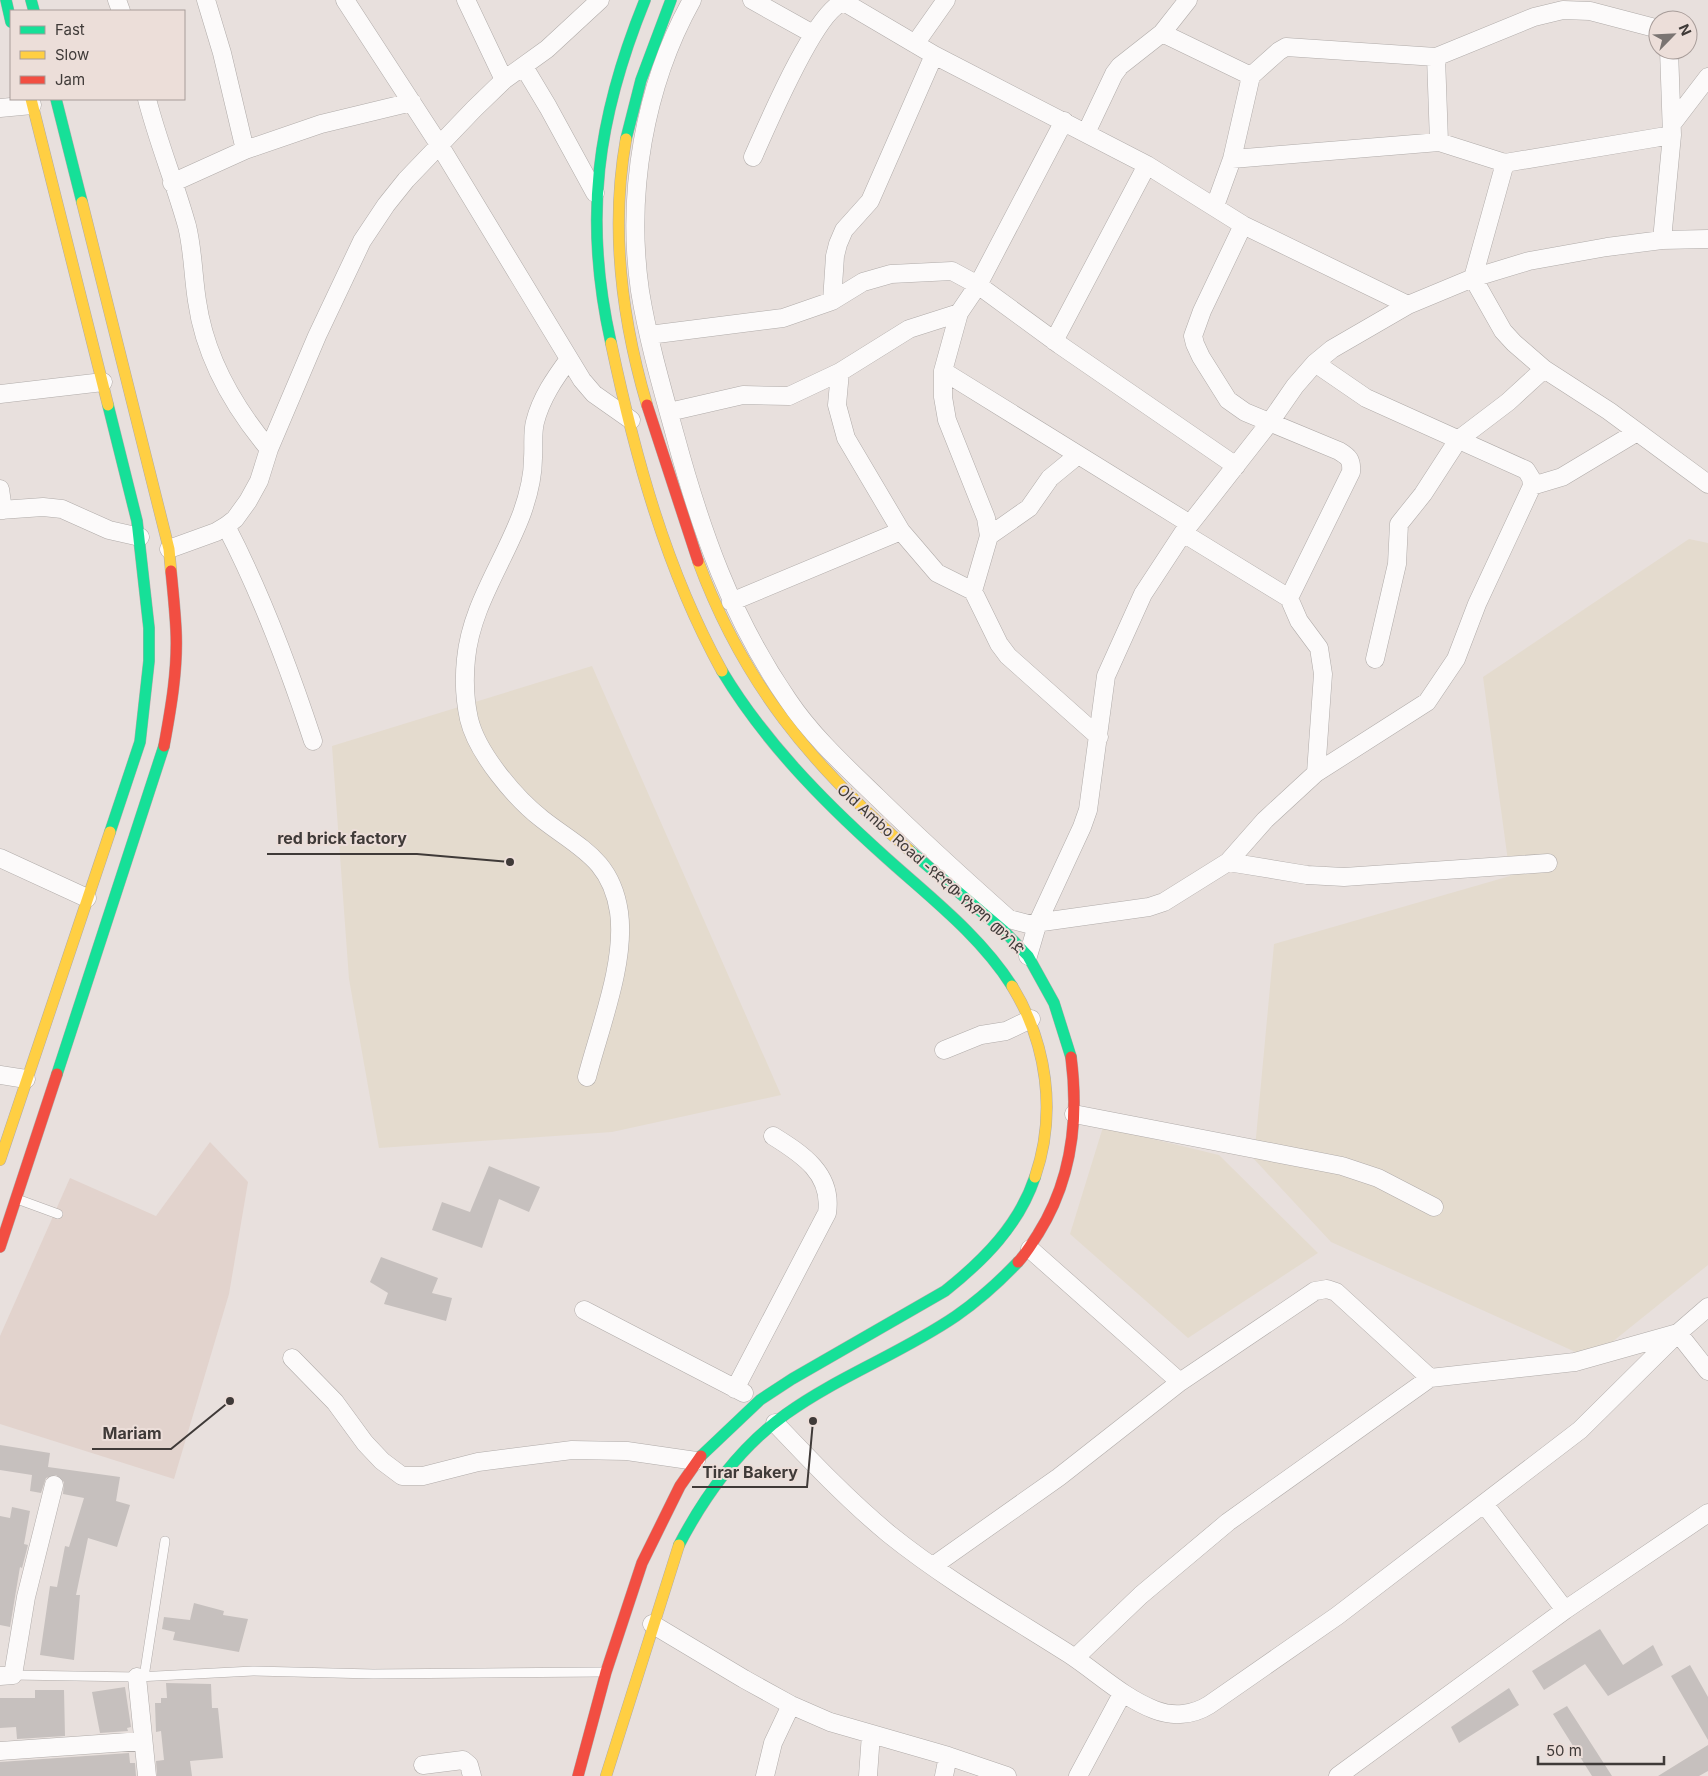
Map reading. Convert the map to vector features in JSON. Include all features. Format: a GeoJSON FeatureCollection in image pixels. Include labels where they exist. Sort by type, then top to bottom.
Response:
{"type":"FeatureCollection","features":[{"type":"Feature","properties":{"kind":"main road"},"geometry":{"type":"LineString","coordinates":[[6,0],[10,18]]}},
{"type":"Feature","properties":{"kind":"main road","name":"Old Ambo Road -የድሮው የአምቦ መንገድ"},"geometry":{"type":"LineString","coordinates":[[606,1776],[675,1554],[689,1525],[696,1461],[760,1400],[812,1365],[945,1292],[965,1276],[1003,1237],[1026,1198],[1043,1152],[1048,1112],[1048,1090],[1044,1059],[1034,1026],[1020,995],[998,962],[834,809],[782,754],[740,699],[693,614],[668,552],[652,504],[629,420],[605,317],[598,253],[597,196],[606,118],[624,52],[645,0]]}},
{"type":"Feature","properties":{"kind":"main road","name":"Old Ambo Road -የድሮው የአምቦ መንገድ"},"geometry":{"type":"LineString","coordinates":[[578,1776],[606,1672],[642,1563],[693,1493],[736,1459],[774,1423],[812,1397],[934,1330],[978,1302],[1012,1272],[1044,1228],[1062,1185],[1070,1159],[1074,1114],[1070,1058],[1062,1022],[1053,999],[1025,952],[851,798],[792,732],[757,682],[727,632],[699,567],[650,417],[623,304],[617,250],[617,217],[623,152],[629,120],[645,63],[671,0]]}},
{"type":"Feature","properties":{"kind":"main road"},"geometry":{"type":"LineString","coordinates":[[0,1247],[4,1225],[17,1199],[87,978],[163,750],[171,708],[175,659],[176,630],[169,549],[56,100]]}},
{"type":"Feature","properties":{"kind":"main road"},"geometry":{"type":"LineString","coordinates":[[0,1160],[140,742],[149,653],[140,537],[32,102]]}},
{"type":"Feature","properties":{"kind":"main road"},"geometry":{"type":"LineString","coordinates":[[652,504],[676,500]]}},
{"type":"Feature","properties":{"kind":"main road"},"geometry":{"type":"LineString","coordinates":[[140,742],[163,750]]}},
{"type":"Feature","properties":{"kind":"main road"},"geometry":{"type":"LineString","coordinates":[[1034,1026],[1062,1022]]}},
{"type":"Feature","properties":{"kind":"street"},"geometry":{"type":"LineString","coordinates":[[206,0],[222,53],[245,150]]}},
{"type":"Feature","properties":{"kind":"street"},"geometry":{"type":"LineString","coordinates":[[345,0],[440,146],[569,359],[594,394],[629,420],[650,417]]}},
{"type":"Feature","properties":{"kind":"street"},"geometry":{"type":"LineString","coordinates":[[466,0],[504,80]]}},
{"type":"Feature","properties":{"kind":"street"},"geometry":{"type":"LineString","coordinates":[[169,549],[216,532],[226,526],[235,518],[252,494],[259,481],[269,449],[317,336],[362,241],[406,180],[504,80],[524,68],[547,49],[600,0]]}},
{"type":"Feature","properties":{"kind":"street"},"geometry":{"type":"LineString","coordinates":[[692,0],[653,92],[644,134],[639,182],[637,256],[640,290],[649,335],[702,529],[731,602],[768,670],[789,703],[819,738],[910,829],[1009,919],[1025,952]]}},
{"type":"Feature","properties":{"kind":"street"},"geometry":{"type":"LineString","coordinates":[[752,0],[813,34]]}},
{"type":"Feature","properties":{"kind":"street"},"geometry":{"type":"LineString","coordinates":[[916,44],[946,0]]}},
{"type":"Feature","properties":{"kind":"street"},"geometry":{"type":"LineString","coordinates":[[1086,133],[1117,70],[1162,33],[1188,0]]}},
{"type":"Feature","properties":{"kind":"street"},"geometry":{"type":"LineString","coordinates":[[753,157],[784,89],[813,34],[842,1],[934,55],[1147,165],[1216,206],[1243,225],[1408,305]]}},
{"type":"Feature","properties":{"kind":"street"},"geometry":{"type":"LineString","coordinates":[[1216,206],[1232,159],[1251,76],[1279,51],[1294,46],[1436,58],[1534,17],[1563,10],[1590,11],[1648,26]]}},
{"type":"Feature","properties":{"kind":"street"},"geometry":{"type":"LineString","coordinates":[[1162,33],[1251,76]]}},
{"type":"Feature","properties":{"kind":"street"},"geometry":{"type":"LineString","coordinates":[[832,301],[835,256],[838,244],[844,230],[870,200],[934,55]]}},
{"type":"Feature","properties":{"kind":"street"},"geometry":{"type":"LineString","coordinates":[[1436,58],[1439,142]]}},
{"type":"Feature","properties":{"kind":"street"},"geometry":{"type":"LineString","coordinates":[[1662,240],[1672,129],[1669,60]]}},
{"type":"Feature","properties":{"kind":"street"},"geometry":{"type":"LineString","coordinates":[[524,68],[548,107],[597,196]]}},
{"type":"Feature","properties":{"kind":"street"},"geometry":{"type":"LineString","coordinates":[[1232,159],[1439,142],[1506,163],[1672,129],[1708,77]]}},
{"type":"Feature","properties":{"kind":"street"},"geometry":{"type":"LineString","coordinates":[[147,100],[191,246],[197,300],[206,344],[214,364],[238,408],[269,449]]}},
{"type":"Feature","properties":{"kind":"street"},"geometry":{"type":"LineString","coordinates":[[0,108],[32,102]]}},
{"type":"Feature","properties":{"kind":"street"},"geometry":{"type":"LineString","coordinates":[[172,183],[245,150],[321,124],[412,102]]}},
{"type":"Feature","properties":{"kind":"street"},"geometry":{"type":"LineString","coordinates":[[973,591],[988,536],[986,518],[947,420],[943,397],[943,371],[959,313],[978,285],[1064,121]]}},
{"type":"Feature","properties":{"kind":"street"},"geometry":{"type":"LineString","coordinates":[[1506,163],[1473,278],[1503,332],[1544,370],[1609,411],[1708,484]]}},
{"type":"Feature","properties":{"kind":"street"},"geometry":{"type":"LineString","coordinates":[[1054,341],[1147,165]]}},
{"type":"Feature","properties":{"kind":"street"},"geometry":{"type":"LineString","coordinates":[[1243,225],[1209,295],[1193,336],[1201,357],[1228,400],[1245,412],[1340,451],[1350,458],[1352,464],[1351,472],[1289,598]]}},
{"type":"Feature","properties":{"kind":"street"},"geometry":{"type":"LineString","coordinates":[[1025,952],[1082,828],[1088,810],[1106,676],[1143,594],[1187,528],[1270,422],[1295,386],[1316,363],[1332,349],[1408,305],[1473,278],[1529,261],[1607,247],[1662,240],[1708,239]]}},
{"type":"Feature","properties":{"kind":"street"},"geometry":{"type":"LineString","coordinates":[[649,335],[783,318],[832,301],[863,282],[891,274],[952,271],[978,285],[1054,341],[1236,466]]}},
{"type":"Feature","properties":{"kind":"street"},"geometry":{"type":"LineString","coordinates":[[669,412],[743,394],[789,396],[840,372],[909,328],[959,313]]}},
{"type":"Feature","properties":{"kind":"street"},"geometry":{"type":"LineString","coordinates":[[569,359],[549,387],[534,424],[533,461],[525,506],[469,635],[466,661],[466,691],[469,720],[492,764],[518,797],[540,818],[579,844],[592,856],[607,876],[613,889],[619,910],[620,935],[617,966],[587,1077]]}},
{"type":"Feature","properties":{"kind":"street"},"geometry":{"type":"LineString","coordinates":[[1009,919],[1019,922],[1038,922],[1149,907],[1164,902],[1228,862],[1265,820],[1316,773],[1427,702],[1456,659],[1477,604],[1532,486],[1531,478],[1526,470],[1366,398],[1316,363]]}},
{"type":"Feature","properties":{"kind":"street"},"geometry":{"type":"LineString","coordinates":[[1375,659],[1397,564],[1399,524],[1423,494],[1458,440],[1508,402],[1544,370]]}},
{"type":"Feature","properties":{"kind":"street"},"geometry":{"type":"LineString","coordinates":[[943,371],[1078,455],[1289,598],[1299,621],[1319,648],[1323,664],[1316,773]]}},
{"type":"Feature","properties":{"kind":"street"},"geometry":{"type":"LineString","coordinates":[[840,372],[837,405],[846,438],[901,530],[936,573],[973,591],[999,644],[1008,656],[1099,737]]}},
{"type":"Feature","properties":{"kind":"street"},"geometry":{"type":"LineString","coordinates":[[0,394],[103,382]]}},
{"type":"Feature","properties":{"kind":"street"},"geometry":{"type":"LineString","coordinates":[[1532,486],[1562,477],[1637,432]]}},
{"type":"Feature","properties":{"kind":"street"},"geometry":{"type":"LineString","coordinates":[[988,536],[1029,508],[1050,478],[1078,455]]}},
{"type":"Feature","properties":{"kind":"street"},"geometry":{"type":"LineString","coordinates":[[0,489],[1,510],[43,507],[62,509],[109,530],[140,537]]}},
{"type":"Feature","properties":{"kind":"street"},"geometry":{"type":"LineString","coordinates":[[226,526],[265,610],[297,690],[313,741]]}},
{"type":"Feature","properties":{"kind":"street"},"geometry":{"type":"LineString","coordinates":[[731,602],[901,530]]}},
{"type":"Feature","properties":{"kind":"street"},"geometry":{"type":"LineString","coordinates":[[0,858],[87,898]]}},
{"type":"Feature","properties":{"kind":"street"},"geometry":{"type":"LineString","coordinates":[[1228,862],[1307,874],[1344,877],[1548,863]]}},
{"type":"Feature","properties":{"kind":"street"},"geometry":{"type":"LineString","coordinates":[[944,1050],[981,1035],[1034,1026]]}},
{"type":"Feature","properties":{"kind":"street"},"geometry":{"type":"LineString","coordinates":[[0,1075],[26,1079]]}},
{"type":"Feature","properties":{"kind":"street"},"geometry":{"type":"LineString","coordinates":[[1074,1114],[1342,1166],[1378,1178],[1434,1207]]}},
{"type":"Feature","properties":{"kind":"street"},"geometry":{"type":"LineString","coordinates":[[735,1388],[827,1213],[829,1201],[824,1180],[804,1155],[773,1136]]}},
{"type":"Feature","properties":{"kind":"street"},"geometry":{"type":"LineString","coordinates":[[1030,1249],[1180,1382]]}},
{"type":"Feature","properties":{"kind":"street"},"geometry":{"type":"LineString","coordinates":[[933,1566],[1059,1477],[1180,1382],[1314,1291],[1327,1289],[1336,1292],[1430,1378]]}},
{"type":"Feature","properties":{"kind":"street"},"geometry":{"type":"LineString","coordinates":[[774,1423],[849,1499],[890,1534],[933,1566],[1076,1658],[1122,1694],[1155,1710],[1168,1713],[1199,1711],[1337,1616],[1485,1505],[1580,1430],[1678,1333],[1708,1307]]}},
{"type":"Feature","properties":{"kind":"street"},"geometry":{"type":"LineString","coordinates":[[584,1310],[760,1400]]}},
{"type":"Feature","properties":{"kind":"street"},"geometry":{"type":"LineString","coordinates":[[1678,1333],[1708,1371]]}},
{"type":"Feature","properties":{"kind":"street"},"geometry":{"type":"LineString","coordinates":[[1076,1658],[1141,1596],[1228,1522],[1430,1378],[1576,1362],[1678,1333]]}},
{"type":"Feature","properties":{"kind":"street"},"geometry":{"type":"LineString","coordinates":[[292,1358],[335,1402],[365,1443],[382,1461],[402,1476],[423,1476],[478,1462],[572,1450],[627,1451],[696,1461]]}},
{"type":"Feature","properties":{"kind":"street"},"geometry":{"type":"LineString","coordinates":[[6,1676],[54,1485]]}},
{"type":"Feature","properties":{"kind":"street"},"geometry":{"type":"LineString","coordinates":[[1485,1505],[1565,1610]]}},
{"type":"Feature","properties":{"kind":"street"},"geometry":{"type":"LineString","coordinates":[[1338,1776],[1565,1610],[1708,1512]]}},
{"type":"Feature","properties":{"kind":"street"},"geometry":{"type":"LineString","coordinates":[[652,1624],[703,1656],[791,1705],[830,1722],[948,1756],[1007,1776]]}},
{"type":"Feature","properties":{"kind":"street"},"geometry":{"type":"LineString","coordinates":[[141,1677],[142,1741],[147,1776]]}},
{"type":"Feature","properties":{"kind":"street"},"geometry":{"type":"LineString","coordinates":[[1078,1776],[1122,1694]]}},
{"type":"Feature","properties":{"kind":"street"},"geometry":{"type":"LineString","coordinates":[[766,1776],[773,1743],[791,1705]]}},
{"type":"Feature","properties":{"kind":"street"},"geometry":{"type":"LineString","coordinates":[[868,1776],[871,1734]]}},
{"type":"Feature","properties":{"kind":"street"},"geometry":{"type":"LineString","coordinates":[[0,1751],[142,1741]]}},
{"type":"Feature","properties":{"kind":"street"},"geometry":{"type":"LineString","coordinates":[[944,1776],[948,1756]]}},
{"type":"Feature","properties":{"kind":"street"},"geometry":{"type":"LineString","coordinates":[[423,1765],[463,1760],[469,1765],[472,1776]]}},
{"type":"Feature","properties":{"kind":"lane"},"geometry":{"type":"LineString","coordinates":[[17,1199],[58,1214]]}},
{"type":"Feature","properties":{"kind":"lane"},"geometry":{"type":"LineString","coordinates":[[141,1677],[165,1541]]}},
{"type":"Feature","properties":{"kind":"lane"},"geometry":{"type":"LineString","coordinates":[[6,1676],[141,1677],[253,1671],[373,1674],[606,1672]]}},
{"type":"Feature","properties":{"kind":"shaded area"},"geometry":{"type":"Polygon","coordinates":[[[1689,539],[1708,543],[1708,1265],[1591,1359],[1331,1242],[1254,1159],[1274,944],[1510,876],[1483,677],[1689,539]]]}},
{"type":"Feature","properties":{"kind":"shaded area"},"geometry":{"type":"Polygon","coordinates":[[[592,666],[781,1095],[612,1132],[379,1148],[349,979],[332,746],[592,666]]]}},
{"type":"Feature","properties":{"kind":"shaded area"},"geometry":{"type":"Polygon","coordinates":[[[1103,1127],[1219,1155],[1318,1253],[1188,1338],[1070,1234],[1103,1127]]]}},
{"type":"Feature","properties":{"kind":"shaded area"},"geometry":{"type":"Polygon","coordinates":[[[210,1142],[248,1182],[229,1294],[174,1479],[0,1424],[0,1336],[70,1178],[156,1216],[210,1142]]]}},
{"type":"Feature","properties":{"kind":"building"},"geometry":{"type":"Polygon","coordinates":[[[489,1166],[540,1187],[529,1212],[499,1199],[482,1248],[432,1230],[442,1202],[470,1212],[489,1166]]]}},
{"type":"Feature","properties":{"kind":"building"},"geometry":{"type":"Polygon","coordinates":[[[381,1257],[438,1278],[432,1293],[452,1298],[446,1321],[384,1304],[388,1293],[370,1282],[381,1257]]]}},
{"type":"Feature","properties":{"kind":"building"},"geometry":{"type":"Polygon","coordinates":[[[0,1445],[50,1453],[48,1467],[120,1477],[116,1501],[130,1505],[117,1547],[88,1538],[76,1595],[80,1595],[74,1660],[40,1655],[50,1586],[57,1587],[65,1546],[69,1547],[84,1498],[63,1494],[64,1482],[56,1475],[46,1478],[41,1493],[30,1491],[32,1475],[0,1470],[0,1445]]]}},
{"type":"Feature","properties":{"kind":"building"},"geometry":{"type":"Polygon","coordinates":[[[12,1507],[30,1511],[24,1544],[28,1545],[22,1568],[20,1567],[10,1627],[0,1625],[0,1516],[10,1518],[12,1507]]]}},
{"type":"Feature","properties":{"kind":"building"},"geometry":{"type":"Polygon","coordinates":[[[194,1603],[224,1611],[223,1615],[248,1619],[239,1652],[173,1640],[175,1632],[162,1629],[164,1617],[190,1620],[194,1603]]]}},
{"type":"Feature","properties":{"kind":"building"},"geometry":{"type":"Polygon","coordinates":[[[1600,1629],[1623,1665],[1653,1645],[1663,1665],[1608,1696],[1585,1664],[1544,1690],[1532,1671],[1600,1629]]]}},
{"type":"Feature","properties":{"kind":"building"},"geometry":{"type":"Polygon","coordinates":[[[1690,1665],[1708,1697],[1708,1740],[1671,1676],[1690,1665]]]}},
{"type":"Feature","properties":{"kind":"building"},"geometry":{"type":"Polygon","coordinates":[[[166,1683],[211,1684],[212,1708],[218,1708],[223,1758],[190,1761],[192,1776],[157,1776],[156,1761],[164,1760],[161,1731],[156,1732],[155,1703],[161,1703],[161,1698],[167,1698],[166,1683]]]}},
{"type":"Feature","properties":{"kind":"building"},"geometry":{"type":"Polygon","coordinates":[[[125,1687],[131,1727],[127,1728],[128,1731],[100,1733],[92,1692],[125,1687]]]}},
{"type":"Feature","properties":{"kind":"building"},"geometry":{"type":"Polygon","coordinates":[[[1509,1688],[1519,1705],[1459,1743],[1451,1727],[1509,1688]]]}},
{"type":"Feature","properties":{"kind":"building"},"geometry":{"type":"Polygon","coordinates":[[[35,1690],[64,1690],[65,1736],[17,1739],[16,1727],[0,1728],[0,1698],[35,1698],[35,1690]]]}},
{"type":"Feature","properties":{"kind":"building"},"geometry":{"type":"Polygon","coordinates":[[[1567,1706],[1612,1776],[1592,1776],[1553,1714],[1567,1706]]]}},
{"type":"Feature","properties":{"kind":"building"},"geometry":{"type":"Polygon","coordinates":[[[1708,1745],[1708,1771],[1699,1776],[1658,1776],[1708,1745]]]}},
{"type":"Feature","properties":{"kind":"building"},"geometry":{"type":"Polygon","coordinates":[[[129,1753],[130,1763],[135,1763],[136,1776],[0,1776],[0,1762],[129,1753]]]}},
{"type":"Feature","properties":{"kind":"traffic: fast"},"geometry":{"type":"LineString","coordinates":[[6,0],[10,18]]}},
{"type":"Feature","properties":{"kind":"traffic: fast"},"geometry":{"type":"LineString","coordinates":[[31,0],[34,10]]}},
{"type":"Feature","properties":{"kind":"traffic: fast"},"geometry":{"type":"LineString","coordinates":[[611,343],[602,297],[598,253],[597,211],[600,169],[606,127],[616,86],[645,0]]}},
{"type":"Feature","properties":{"kind":"traffic: fast"},"geometry":{"type":"LineString","coordinates":[[626,139],[641,80],[671,0]]}},
{"type":"Feature","properties":{"kind":"traffic: fast"},"geometry":{"type":"LineString","coordinates":[[56,100],[82,202]]}},
{"type":"Feature","properties":{"kind":"traffic: fast"},"geometry":{"type":"LineString","coordinates":[[108,405],[137,521],[149,628],[149,661],[140,742],[110,832]]}},
{"type":"Feature","properties":{"kind":"traffic: fast"},"geometry":{"type":"LineString","coordinates":[[722,671],[756,722],[816,791],[860,834],[952,916],[984,949],[1012,986]]}},
{"type":"Feature","properties":{"kind":"traffic: fast"},"geometry":{"type":"LineString","coordinates":[[57,1074],[164,746]]}},
{"type":"Feature","properties":{"kind":"traffic: fast"},"geometry":{"type":"LineString","coordinates":[[909,850],[1004,931],[1028,956],[1054,1003],[1071,1057]]}},
{"type":"Feature","properties":{"kind":"traffic: fast"},"geometry":{"type":"LineString","coordinates":[[701,1456],[760,1400],[792,1379],[945,1291],[973,1267],[999,1240],[1020,1211],[1035,1177]]}},
{"type":"Feature","properties":{"kind":"traffic: fast"},"geometry":{"type":"LineString","coordinates":[[679,1545],[712,1491],[738,1457],[769,1427],[806,1400],[914,1342],[956,1316],[973,1304],[1018,1262]]}},
{"type":"Feature","properties":{"kind":"traffic: slow"},"geometry":{"type":"LineString","coordinates":[[31,100],[108,405]]}},
{"type":"Feature","properties":{"kind":"traffic: slow"},"geometry":{"type":"LineString","coordinates":[[626,139],[619,206],[621,273],[630,339],[647,405]]}},
{"type":"Feature","properties":{"kind":"traffic: slow"},"geometry":{"type":"LineString","coordinates":[[82,202],[169,549],[171,571]]}},
{"type":"Feature","properties":{"kind":"traffic: slow"},"geometry":{"type":"LineString","coordinates":[[611,343],[620,385],[654,512],[684,593],[722,671]]}},
{"type":"Feature","properties":{"kind":"traffic: slow"},"geometry":{"type":"LineString","coordinates":[[698,561],[716,605],[736,646],[759,684],[784,719],[841,786],[909,850]]}},
{"type":"Feature","properties":{"kind":"traffic: slow"},"geometry":{"type":"LineString","coordinates":[[0,1160],[110,832]]}},
{"type":"Feature","properties":{"kind":"traffic: slow"},"geometry":{"type":"LineString","coordinates":[[1012,986],[1024,1008],[1033,1031],[1045,1079],[1047,1103],[1046,1128],[1042,1153],[1035,1177]]}},
{"type":"Feature","properties":{"kind":"traffic: slow"},"geometry":{"type":"LineString","coordinates":[[606,1776],[679,1545]]}},
{"type":"Feature","properties":{"kind":"traffic: jam"},"geometry":{"type":"LineString","coordinates":[[647,405],[698,561]]}},
{"type":"Feature","properties":{"kind":"traffic: jam"},"geometry":{"type":"LineString","coordinates":[[164,746],[176,659],[176,623],[171,571]]}},
{"type":"Feature","properties":{"kind":"traffic: jam"},"geometry":{"type":"LineString","coordinates":[[1018,1262],[1024,1256],[1050,1213],[1065,1171],[1073,1126],[1074,1103],[1071,1057]]}},
{"type":"Feature","properties":{"kind":"traffic: jam"},"geometry":{"type":"LineString","coordinates":[[0,1247],[57,1074]]}},
{"type":"Feature","properties":{"kind":"traffic: jam"},"geometry":{"type":"LineString","coordinates":[[578,1776],[606,1672],[642,1563],[680,1486],[701,1456]]}},
{"type":"Feature","properties":{"kind":"place","name":"red brick factory"},"geometry":{"type":"Point","coordinates":[510,862]}},
{"type":"Feature","properties":{"kind":"place","name":"Mariam"},"geometry":{"type":"Point","coordinates":[230,1401]}},
{"type":"Feature","properties":{"kind":"place","name":"Tirar Bakery"},"geometry":{"type":"Point","coordinates":[813,1421]}}]}
